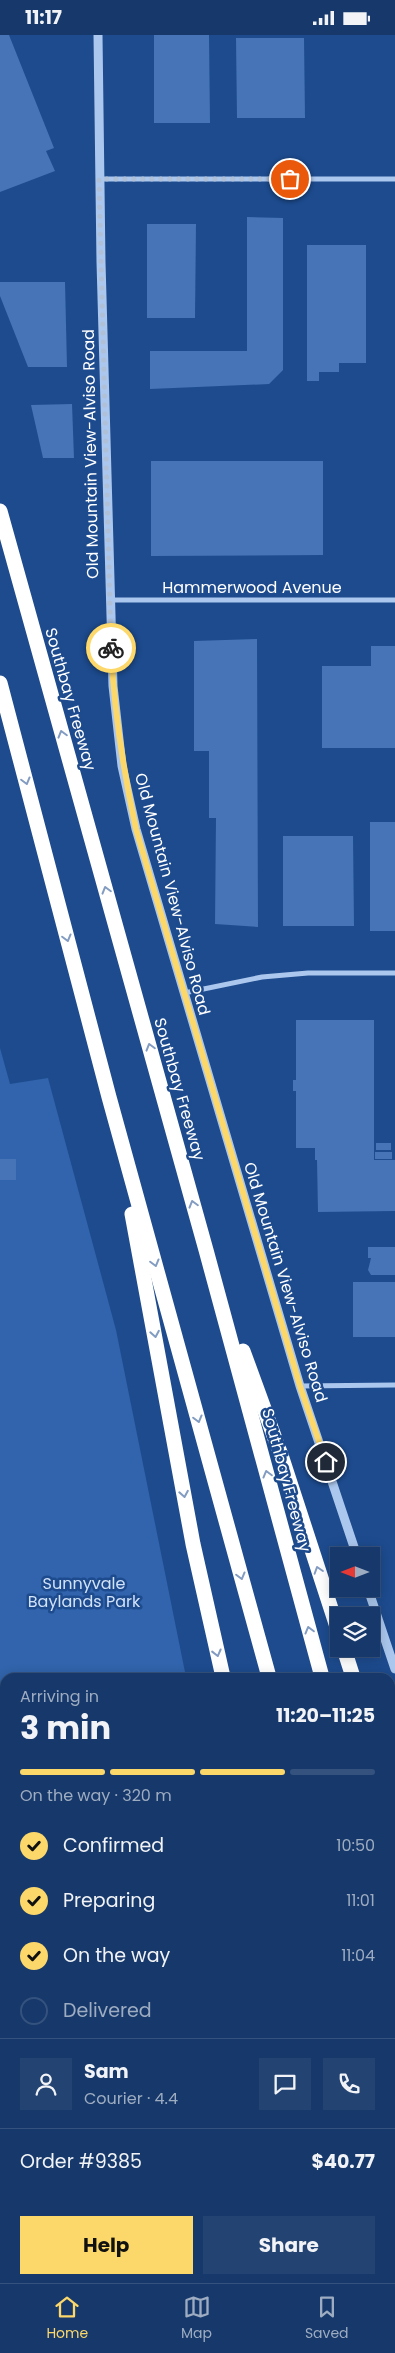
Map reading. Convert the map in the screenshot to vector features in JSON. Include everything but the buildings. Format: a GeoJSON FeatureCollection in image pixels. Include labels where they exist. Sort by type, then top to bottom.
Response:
{"type":"FeatureCollection","features":[{"type":"Feature","properties":{"kind":"highway","name":"Southbay Freeway"},"geometry":{"type":"LineString","coordinates":[[0,511],[206,1251],[321,1673]]}},
{"type":"Feature","properties":{"kind":"highway"},"geometry":{"type":"LineString","coordinates":[[0,683],[109,1097],[268,1673]]}},
{"type":"Feature","properties":{"kind":"highway"},"geometry":{"type":"LineString","coordinates":[[109,1097],[150,1307],[193,1544],[222,1673]]}},
{"type":"Feature","properties":{"kind":"highway"},"geometry":{"type":"LineString","coordinates":[[206,1251],[280,1455],[330,1607]]}},
{"type":"Feature","properties":{"kind":"highway"},"geometry":{"type":"LineString","coordinates":[[347,1657],[352,1673]]}},
{"type":"Feature","properties":{"kind":"street","name":"Old Mountain View-Alviso Road"},"geometry":{"type":"LineString","coordinates":[[98,35],[99,179],[109,600],[113,686],[122,766],[136,829],[300,1386],[354,1547]]}},
{"type":"Feature","properties":{"kind":"street"},"geometry":{"type":"LineString","coordinates":[[99,179],[395,179]]}},
{"type":"Feature","properties":{"kind":"street","name":"Hammerwood Avenue"},"geometry":{"type":"LineString","coordinates":[[109,600],[395,600]]}},
{"type":"Feature","properties":{"kind":"street"},"geometry":{"type":"LineString","coordinates":[[184,993],[262,977],[308,973],[395,973]]}},
{"type":"Feature","properties":{"kind":"street"},"geometry":{"type":"LineString","coordinates":[[300,1386],[395,1385]]}},
{"type":"Feature","properties":{"kind":"street"},"geometry":{"type":"LineString","coordinates":[[371,1597],[395,1669]]}},
{"type":"Feature","properties":{"kind":"green space","name":"Sunnyvale Baylands Park"},"geometry":{"type":"Polygon","coordinates":[[[0,1048],[10,1084],[48,1078],[116,1330],[185,1673],[0,1673],[0,1048]]]}},
{"type":"Feature","properties":{"kind":"way so far"},"geometry":{"type":"LineString","coordinates":[[111,648],[99,179],[290,179]]}},
{"type":"Feature","properties":{"kind":"route"},"geometry":{"type":"LineString","coordinates":[[111,648],[113,686],[122,766],[136,829],[300,1386],[326,1462]]}}]}
